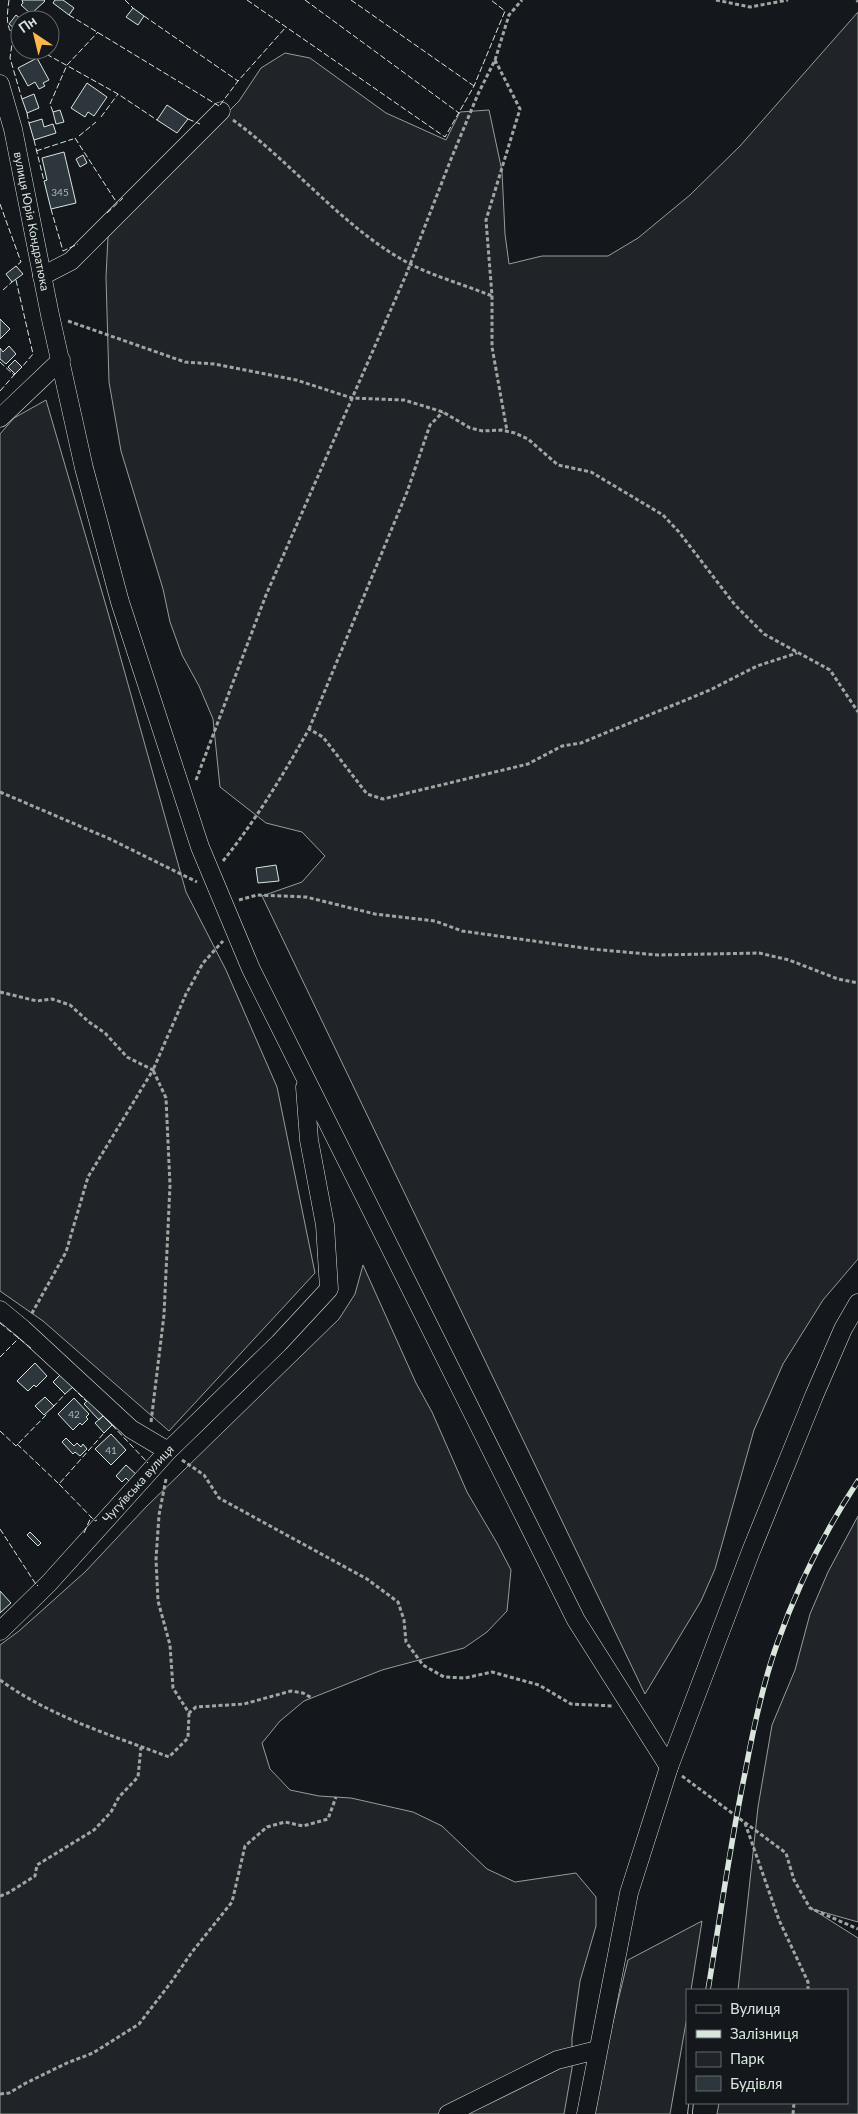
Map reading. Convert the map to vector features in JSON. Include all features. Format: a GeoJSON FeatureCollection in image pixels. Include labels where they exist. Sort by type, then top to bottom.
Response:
{"type":"FeatureCollection","features":[{"type":"Feature","properties":{"kind":"street","name":"вулиця Юрія Кондратюка"},"geometry":{"type":"LineString","coordinates":[[0,84],[6,134],[42,276],[84,468],[120,602],[200,847],[251,969],[576,1620],[669,1767]]}},
{"type":"Feature","properties":{"kind":"street"},"geometry":{"type":"LineString","coordinates":[[42,276],[71,261],[221,111]]}},
{"type":"Feature","properties":{"kind":"street"},"geometry":{"type":"LineString","coordinates":[[0,418],[61,360]]}},
{"type":"Feature","properties":{"kind":"street"},"geometry":{"type":"LineString","coordinates":[[173,1447],[279,1343],[330,1289],[325,1225],[309,1140],[305,1080]]}},
{"type":"Feature","properties":{"kind":"street"},"geometry":{"type":"LineString","coordinates":[[586,2114],[629,1893],[669,1767],[750,1551],[817,1388],[843,1329],[858,1303]]}},
{"type":"Feature","properties":{"kind":"street","name":"Чугуївська вулиця"},"geometry":{"type":"LineString","coordinates":[[0,1310],[131,1429],[173,1447],[49,1583],[0,1631]]}},
{"type":"Feature","properties":{"kind":"street"},"geometry":{"type":"LineString","coordinates":[[448,2114],[557,2060],[597,2050]]}},
{"type":"Feature","properties":{"kind":"path"},"geometry":{"type":"LineString","coordinates":[[186,807],[266,595],[410,264],[478,94],[495,60],[509,15],[522,0]]}},
{"type":"Feature","properties":{"kind":"path"},"geometry":{"type":"LineString","coordinates":[[716,0],[750,7],[788,0]]}},
{"type":"Feature","properties":{"kind":"path"},"geometry":{"type":"LineString","coordinates":[[495,60],[520,109],[486,220],[492,296],[492,347],[507,431]]}},
{"type":"Feature","properties":{"kind":"path"},"geometry":{"type":"LineString","coordinates":[[221,111],[257,138],[364,233],[410,264],[492,296]]}},
{"type":"Feature","properties":{"kind":"path"},"geometry":{"type":"LineString","coordinates":[[50,315],[184,362],[214,364],[296,380],[352,398],[404,400],[443,412],[470,428],[507,431],[528,438],[558,465],[591,472],[663,515],[679,532],[735,605],[764,634],[830,670],[858,712]]}},
{"type":"Feature","properties":{"kind":"path"},"geometry":{"type":"LineString","coordinates":[[212,876],[248,829],[282,778],[309,729],[407,492],[430,425],[443,412]]}},
{"type":"Feature","properties":{"kind":"path"},"geometry":{"type":"LineString","coordinates":[[309,729],[323,737],[367,794],[383,799],[528,764],[562,746],[581,743],[710,690],[756,666],[798,653]]}},
{"type":"Feature","properties":{"kind":"path"},"geometry":{"type":"LineString","coordinates":[[0,792],[110,839],[222,898],[257,895],[306,897],[375,914],[435,921],[462,932],[591,949],[658,955],[759,954],[789,960],[838,979],[858,983]]}},
{"type":"Feature","properties":{"kind":"path"},"geometry":{"type":"LineString","coordinates":[[23,1329],[66,1252],[88,1177],[153,1070],[186,994],[203,963],[234,928]]}},
{"type":"Feature","properties":{"kind":"path"},"geometry":{"type":"LineString","coordinates":[[0,992],[38,1001],[52,999],[70,1005],[88,1022],[105,1032],[127,1057],[153,1070],[166,1098],[170,1185],[164,1314],[151,1424],[155,1429]]}},
{"type":"Feature","properties":{"kind":"path"},"geometry":{"type":"LineString","coordinates":[[173,1447],[182,1460],[204,1475],[219,1498],[366,1579],[398,1602],[404,1620],[406,1642],[423,1665],[444,1677],[465,1678],[492,1672],[539,1685],[571,1704],[631,1707]]}},
{"type":"Feature","properties":{"kind":"path"},"geometry":{"type":"LineString","coordinates":[[0,1680],[20,1694],[67,1719],[169,1757],[188,1738],[188,1713],[173,1688],[170,1645],[158,1600],[156,1559],[159,1515],[166,1477]]}},
{"type":"Feature","properties":{"kind":"path"},"geometry":{"type":"LineString","coordinates":[[188,1713],[196,1706],[244,1704],[291,1691],[303,1693],[312,1698]]}},
{"type":"Feature","properties":{"kind":"path"},"geometry":{"type":"LineString","coordinates":[[0,1896],[35,1876],[37,1864],[94,1830],[100,1824],[111,1812],[119,1797],[138,1777],[141,1746]]}},
{"type":"Feature","properties":{"kind":"path"},"geometry":{"type":"LineString","coordinates":[[669,1767],[731,1810],[745,1823],[786,1853],[794,1880],[810,1908],[858,1929]]}},
{"type":"Feature","properties":{"kind":"path"},"geometry":{"type":"LineString","coordinates":[[0,2094],[9,2093],[67,2063],[93,2054],[140,2024],[192,1952],[232,1902],[245,1846],[267,1827],[285,1822],[303,1826],[328,1819],[336,1797]]}},
{"type":"Feature","properties":{"kind":"path"},"geometry":{"type":"LineString","coordinates":[[745,1823],[779,1920],[808,1982],[808,1989]]}},
{"type":"Feature","properties":{"kind":"green space"},"geometry":{"type":"Polygon","coordinates":[[[858,12],[858,1259],[823,1300],[783,1364],[754,1430],[715,1569],[701,1601],[645,1694],[262,896],[302,882],[325,856],[302,832],[266,823],[220,787],[213,719],[199,686],[182,655],[170,622],[163,589],[121,451],[109,382],[106,277],[108,237],[147,193],[239,101],[261,68],[285,53],[310,58],[386,113],[446,140],[460,112],[489,110],[502,171],[505,234],[509,264],[542,256],[608,256],[638,238],[690,195],[740,146],[858,12]]]}},
{"type":"Feature","properties":{"kind":"green space"},"geometry":{"type":"Polygon","coordinates":[[[46,400],[186,892],[226,970],[277,1087],[315,1273],[169,1431],[43,1321],[0,1291],[0,434],[14,418],[46,400]]]}},
{"type":"Feature","properties":{"kind":"green space"},"geometry":{"type":"Polygon","coordinates":[[[363,1265],[416,1383],[432,1412],[467,1492],[511,1570],[507,1611],[487,1632],[464,1648],[382,1670],[304,1701],[280,1721],[262,1743],[270,1769],[290,1790],[319,1796],[351,1798],[413,1812],[442,1826],[487,1869],[515,1882],[576,1873],[596,1897],[596,1926],[580,1981],[572,2038],[572,2068],[564,2114],[0,2114],[0,1645],[19,1631],[85,1572],[146,1507],[339,1319],[355,1294],[363,1265]]]}},
{"type":"Feature","properties":{"kind":"green space"},"geometry":{"type":"Polygon","coordinates":[[[858,1516],[858,1922],[812,1909],[858,1938],[858,2114],[717,2114],[719,2104],[848,2104],[848,1989],[738,1989],[758,1807],[772,1725],[795,1670],[810,1614],[828,1572],[858,1516]]]}},
{"type":"Feature","properties":{"kind":"green space"},"geometry":{"type":"Polygon","coordinates":[[[702,1921],[691,1989],[686,1989],[686,2023],[670,2114],[595,2114],[606,2050],[628,1960],[702,1921]]]}},
{"type":"Feature","properties":{"kind":"building"},"geometry":{"type":"Polygon","coordinates":[[[22,0],[45,1],[35,10],[27,10],[21,5],[23,3],[22,0]]]}},
{"type":"Feature","properties":{"kind":"building"},"geometry":{"type":"Polygon","coordinates":[[[55,0],[63,0],[74,8],[69,15],[53,3],[55,0]]]}},
{"type":"Feature","properties":{"kind":"building"},"geometry":{"type":"Polygon","coordinates":[[[133,8],[144,16],[138,25],[126,17],[133,8]]]}},
{"type":"Feature","properties":{"kind":"building"},"geometry":{"type":"Polygon","coordinates":[[[33,60],[38,60],[49,80],[43,83],[45,86],[39,89],[35,82],[28,86],[18,68],[33,60]]]}},
{"type":"Feature","properties":{"kind":"building"},"geometry":{"type":"Polygon","coordinates":[[[87,83],[107,97],[94,116],[88,112],[85,117],[71,108],[87,83]]]}},
{"type":"Feature","properties":{"kind":"building"},"geometry":{"type":"Polygon","coordinates":[[[34,94],[39,108],[27,113],[22,99],[34,94]]]}},
{"type":"Feature","properties":{"kind":"building"},"geometry":{"type":"Polygon","coordinates":[[[167,105],[188,119],[177,133],[157,120],[167,105]]]}},
{"type":"Feature","properties":{"kind":"building"},"geometry":{"type":"Polygon","coordinates":[[[60,110],[64,122],[56,124],[53,112],[60,110]]]}},
{"type":"Feature","properties":{"kind":"building"},"geometry":{"type":"Polygon","coordinates":[[[42,119],[44,127],[53,124],[56,133],[34,140],[29,123],[42,119]]]}},
{"type":"Feature","properties":{"kind":"building"},"geometry":{"type":"Polygon","coordinates":[[[64,152],[76,203],[51,209],[44,181],[47,180],[42,158],[64,152]]]}},
{"type":"Feature","properties":{"kind":"building"},"geometry":{"type":"Polygon","coordinates":[[[83,155],[87,163],[80,167],[76,159],[83,155]]]}},
{"type":"Feature","properties":{"kind":"building"},"geometry":{"type":"Polygon","coordinates":[[[16,266],[23,274],[12,282],[6,274],[16,266]]]}},
{"type":"Feature","properties":{"kind":"building"},"geometry":{"type":"Polygon","coordinates":[[[0,319],[10,329],[0,339],[0,319]]]}},
{"type":"Feature","properties":{"kind":"building"},"geometry":{"type":"Polygon","coordinates":[[[9,346],[16,354],[6,364],[0,359],[0,348],[3,352],[9,346]]]}},
{"type":"Feature","properties":{"kind":"building"},"geometry":{"type":"Polygon","coordinates":[[[15,360],[22,367],[15,374],[8,367],[15,360]]]}},
{"type":"Feature","properties":{"kind":"building"},"geometry":{"type":"Polygon","coordinates":[[[276,865],[279,881],[258,883],[256,868],[276,865]]]}},
{"type":"Feature","properties":{"kind":"building"},"geometry":{"type":"Polygon","coordinates":[[[35,1363],[47,1376],[36,1387],[34,1385],[28,1391],[17,1381],[35,1363]]]}},
{"type":"Feature","properties":{"kind":"building"},"geometry":{"type":"Polygon","coordinates":[[[61,1374],[74,1386],[65,1394],[53,1382],[61,1374]]]}},
{"type":"Feature","properties":{"kind":"building"},"geometry":{"type":"Polygon","coordinates":[[[45,1397],[54,1406],[44,1415],[35,1406],[45,1397]]]}},
{"type":"Feature","properties":{"kind":"building"},"geometry":{"type":"Polygon","coordinates":[[[74,1398],[89,1414],[86,1417],[88,1419],[82,1425],[80,1423],[73,1430],[58,1414],[74,1398]]]}},
{"type":"Feature","properties":{"kind":"building"},"geometry":{"type":"Polygon","coordinates":[[[88,1400],[103,1416],[99,1420],[84,1404],[88,1400]]]}},
{"type":"Feature","properties":{"kind":"building"},"geometry":{"type":"Polygon","coordinates":[[[103,1416],[112,1425],[104,1433],[95,1423],[103,1416]]]}},
{"type":"Feature","properties":{"kind":"building"},"geometry":{"type":"Polygon","coordinates":[[[111,1434],[126,1450],[111,1465],[95,1449],[111,1434]]]}},
{"type":"Feature","properties":{"kind":"building"},"geometry":{"type":"Polygon","coordinates":[[[66,1438],[74,1446],[77,1443],[81,1447],[83,1444],[87,1449],[80,1456],[75,1452],[73,1454],[62,1442],[66,1438]]]}},
{"type":"Feature","properties":{"kind":"building"},"geometry":{"type":"Polygon","coordinates":[[[126,1465],[138,1476],[131,1483],[126,1478],[122,1482],[116,1476],[126,1465]]]}},
{"type":"Feature","properties":{"kind":"building"},"geometry":{"type":"Polygon","coordinates":[[[30,1532],[41,1543],[38,1546],[27,1535],[30,1532]]]}},
{"type":"Feature","properties":{"kind":"building"},"geometry":{"type":"Polygon","coordinates":[[[0,1591],[11,1603],[0,1613],[0,1591]]]}},
{"type":"Feature","properties":{"kind":"railway"},"geometry":{"type":"LineString","coordinates":[[708,1989],[740,1800],[755,1724],[767,1676],[777,1644],[802,1581],[834,1520],[858,1481]]}},
{"type":"Feature","properties":{"kind":"railway"},"geometry":{"type":"LineString","coordinates":[[690,2114],[691,2104]]}},
{"type":"Feature","properties":{"kind":"fence"},"geometry":{"type":"LineString","coordinates":[[9,0],[7,17],[10,30]]}},
{"type":"Feature","properties":{"kind":"fence"},"geometry":{"type":"LineString","coordinates":[[125,0],[133,8]]}},
{"type":"Feature","properties":{"kind":"fence"},"geometry":{"type":"LineString","coordinates":[[247,0],[445,137],[474,86],[505,11],[491,0]]}},
{"type":"Feature","properties":{"kind":"fence"},"geometry":{"type":"LineString","coordinates":[[305,0],[459,113]]}},
{"type":"Feature","properties":{"kind":"fence"},"geometry":{"type":"LineString","coordinates":[[351,0],[474,86]]}},
{"type":"Feature","properties":{"kind":"fence"},"geometry":{"type":"LineString","coordinates":[[69,15],[219,106]]}},
{"type":"Feature","properties":{"kind":"fence"},"geometry":{"type":"LineString","coordinates":[[144,16],[238,81]]}},
{"type":"Feature","properties":{"kind":"fence"},"geometry":{"type":"LineString","coordinates":[[220,105],[238,81],[286,27]]}},
{"type":"Feature","properties":{"kind":"fence"},"geometry":{"type":"LineString","coordinates":[[53,112],[50,104],[67,65],[98,32]]}},
{"type":"Feature","properties":{"kind":"fence"},"geometry":{"type":"LineString","coordinates":[[11,60],[22,99]]}},
{"type":"Feature","properties":{"kind":"fence"},"geometry":{"type":"LineString","coordinates":[[57,60],[118,94],[157,120]]}},
{"type":"Feature","properties":{"kind":"fence"},"geometry":{"type":"LineString","coordinates":[[101,117],[118,94]]}},
{"type":"Feature","properties":{"kind":"fence"},"geometry":{"type":"LineString","coordinates":[[27,113],[29,123]]}},
{"type":"Feature","properties":{"kind":"fence"},"geometry":{"type":"LineString","coordinates":[[188,119],[200,124]]}},
{"type":"Feature","properties":{"kind":"fence"},"geometry":{"type":"LineString","coordinates":[[79,136],[96,122]]}},
{"type":"Feature","properties":{"kind":"fence"},"geometry":{"type":"LineString","coordinates":[[75,138],[117,203]]}},
{"type":"Feature","properties":{"kind":"fence"},"geometry":{"type":"LineString","coordinates":[[36,151],[73,139]]}},
{"type":"Feature","properties":{"kind":"fence"},"geometry":{"type":"LineString","coordinates":[[34,140],[44,181]]}},
{"type":"Feature","properties":{"kind":"fence"},"geometry":{"type":"LineString","coordinates":[[107,213],[123,198]]}},
{"type":"Feature","properties":{"kind":"fence"},"geometry":{"type":"LineString","coordinates":[[0,204],[21,262],[16,266]]}},
{"type":"Feature","properties":{"kind":"fence"},"geometry":{"type":"LineString","coordinates":[[51,209],[63,251],[78,244]]}},
{"type":"Feature","properties":{"kind":"fence"},"geometry":{"type":"LineString","coordinates":[[16,280],[33,354],[22,367]]}},
{"type":"Feature","properties":{"kind":"fence"},"geometry":{"type":"LineString","coordinates":[[3,290],[12,282]]}},
{"type":"Feature","properties":{"kind":"fence"},"geometry":{"type":"LineString","coordinates":[[0,362],[14,375]]}},
{"type":"Feature","properties":{"kind":"fence"},"geometry":{"type":"LineString","coordinates":[[0,391],[15,374]]}},
{"type":"Feature","properties":{"kind":"fence"},"geometry":{"type":"LineString","coordinates":[[0,1323],[32,1349]]}},
{"type":"Feature","properties":{"kind":"fence"},"geometry":{"type":"LineString","coordinates":[[0,1357],[19,1338]]}},
{"type":"Feature","properties":{"kind":"fence"},"geometry":{"type":"LineString","coordinates":[[72,1387],[86,1401]]}},
{"type":"Feature","properties":{"kind":"fence"},"geometry":{"type":"LineString","coordinates":[[53,1407],[65,1394]]}},
{"type":"Feature","properties":{"kind":"fence"},"geometry":{"type":"LineString","coordinates":[[0,1431],[16,1446],[48,1413]]}},
{"type":"Feature","properties":{"kind":"fence"},"geometry":{"type":"LineString","coordinates":[[112,1425],[148,1463]]}},
{"type":"Feature","properties":{"kind":"fence"},"geometry":{"type":"LineString","coordinates":[[17,1444],[59,1484],[104,1433]]}},
{"type":"Feature","properties":{"kind":"fence"},"geometry":{"type":"LineString","coordinates":[[59,1484],[95,1521],[97,1520]]}},
{"type":"Feature","properties":{"kind":"fence"},"geometry":{"type":"LineString","coordinates":[[84,1533],[91,1517]]}},
{"type":"Feature","properties":{"kind":"fence"},"geometry":{"type":"LineString","coordinates":[[0,1529],[38,1585]]}}]}
